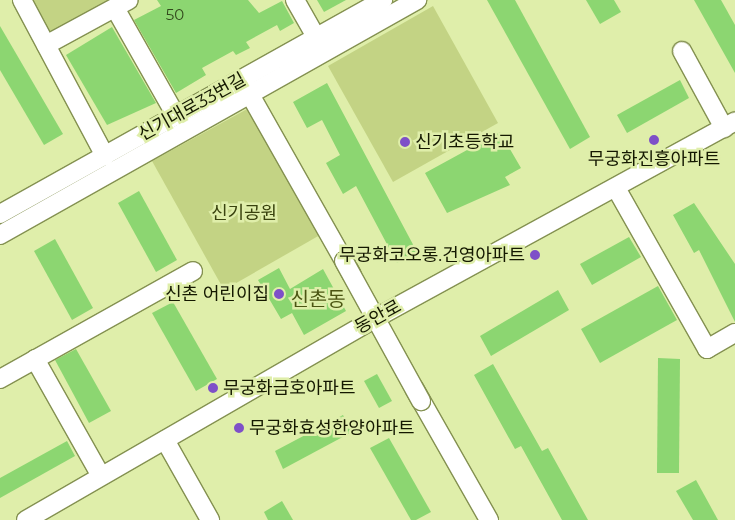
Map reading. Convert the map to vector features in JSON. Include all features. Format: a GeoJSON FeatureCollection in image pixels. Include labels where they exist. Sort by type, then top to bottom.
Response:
{"type":"FeatureCollection","features":[{"type":"Feature","properties":{"kind":"street"},"geometry":{"type":"LineString","coordinates":[[22,0],[105,156]]}},
{"type":"Feature","properties":{"kind":"street"},"geometry":{"type":"LineString","coordinates":[[295,0],[316,37]]}},
{"type":"Feature","properties":{"kind":"street","name":"신기대로33번길"},"geometry":{"type":"LineString","coordinates":[[0,214],[176,116],[245,87],[316,37],[383,0]]}},
{"type":"Feature","properties":{"kind":"street"},"geometry":{"type":"LineString","coordinates":[[0,235],[245,87],[417,0]]}},
{"type":"Feature","properties":{"kind":"street"},"geometry":{"type":"LineString","coordinates":[[46,45],[122,4],[176,116]]}},
{"type":"Feature","properties":{"kind":"street"},"geometry":{"type":"LineString","coordinates":[[682,51],[730,124]]}},
{"type":"Feature","properties":{"kind":"street"},"geometry":{"type":"LineString","coordinates":[[245,87],[421,401]]}},
{"type":"Feature","properties":{"kind":"street","name":"동안로"},"geometry":{"type":"LineString","coordinates":[[26,520],[385,313],[730,124]]}},
{"type":"Feature","properties":{"kind":"street"},"geometry":{"type":"LineString","coordinates":[[616,188],[707,349],[735,333]]}},
{"type":"Feature","properties":{"kind":"street"},"geometry":{"type":"LineString","coordinates":[[344,262],[368,301]]}},
{"type":"Feature","properties":{"kind":"street"},"geometry":{"type":"LineString","coordinates":[[0,379],[193,270]]}},
{"type":"Feature","properties":{"kind":"street"},"geometry":{"type":"LineString","coordinates":[[388,342],[488,520]]}},
{"type":"Feature","properties":{"kind":"street"},"geometry":{"type":"LineString","coordinates":[[35,359],[100,476]]}},
{"type":"Feature","properties":{"kind":"street"},"geometry":{"type":"LineString","coordinates":[[165,440],[210,520]]}},
{"type":"Feature","properties":{"kind":"green space"},"geometry":{"type":"Polygon","coordinates":[[[27,0],[115,0],[48,38],[27,0]]]}},
{"type":"Feature","properties":{"kind":"green space"},"geometry":{"type":"Polygon","coordinates":[[[433,6],[498,123],[393,182],[328,66],[433,6]]]}},
{"type":"Feature","properties":{"kind":"green space","name":"신기공원"},"geometry":{"type":"Polygon","coordinates":[[[249,108],[320,235],[224,290],[152,161],[249,108]]]}},
{"type":"Feature","properties":{"kind":"building"},"geometry":{"type":"Polygon","coordinates":[[[157,0],[248,0],[259,13],[282,1],[294,23],[280,31],[277,25],[246,42],[250,48],[236,55],[233,51],[202,68],[206,75],[176,93],[134,20],[161,6],[157,0]]]}},
{"type":"Feature","properties":{"kind":"building"},"geometry":{"type":"Polygon","coordinates":[[[317,0],[346,0],[324,12],[317,0]]]}},
{"type":"Feature","properties":{"kind":"building"},"geometry":{"type":"Polygon","coordinates":[[[487,0],[515,0],[590,137],[570,149],[487,0]]]}},
{"type":"Feature","properties":{"kind":"building"},"geometry":{"type":"Polygon","coordinates":[[[586,0],[614,0],[621,12],[600,24],[586,0]]]}},
{"type":"Feature","properties":{"kind":"building"},"geometry":{"type":"Polygon","coordinates":[[[694,0],[721,0],[735,25],[735,73],[694,0]]]}},
{"type":"Feature","properties":{"kind":"building"},"geometry":{"type":"Polygon","coordinates":[[[0,26],[63,134],[44,145],[0,70],[0,26]]]}},
{"type":"Feature","properties":{"kind":"building"},"geometry":{"type":"Polygon","coordinates":[[[112,27],[156,103],[107,125],[66,55],[112,27]]]}},
{"type":"Feature","properties":{"kind":"building"},"geometry":{"type":"Polygon","coordinates":[[[680,80],[689,98],[627,133],[617,115],[680,80]]]}},
{"type":"Feature","properties":{"kind":"building"},"geometry":{"type":"Polygon","coordinates":[[[327,83],[417,252],[397,263],[356,186],[343,194],[326,163],[340,155],[322,120],[307,128],[293,102],[327,83]]]}},
{"type":"Feature","properties":{"kind":"building"},"geometry":{"type":"Polygon","coordinates":[[[500,132],[521,168],[505,177],[510,185],[447,213],[425,173],[500,132]]]}},
{"type":"Feature","properties":{"kind":"building"},"geometry":{"type":"Polygon","coordinates":[[[139,191],[177,260],[156,272],[118,203],[139,191]]]}},
{"type":"Feature","properties":{"kind":"building"},"geometry":{"type":"Polygon","coordinates":[[[694,203],[735,264],[735,322],[699,250],[694,253],[673,215],[694,203]]]}},
{"type":"Feature","properties":{"kind":"building"},"geometry":{"type":"Polygon","coordinates":[[[629,237],[641,257],[592,285],[580,264],[629,237]]]}},
{"type":"Feature","properties":{"kind":"building"},"geometry":{"type":"Polygon","coordinates":[[[55,239],[93,308],[72,320],[34,251],[55,239]]]}},
{"type":"Feature","properties":{"kind":"building"},"geometry":{"type":"Polygon","coordinates":[[[279,268],[290,289],[323,269],[346,311],[304,335],[292,313],[281,319],[258,280],[279,268]]]}},
{"type":"Feature","properties":{"kind":"building"},"geometry":{"type":"Polygon","coordinates":[[[658,286],[677,320],[600,363],[581,329],[658,286]]]}},
{"type":"Feature","properties":{"kind":"building"},"geometry":{"type":"Polygon","coordinates":[[[558,290],[569,310],[491,356],[480,336],[558,290]]]}},
{"type":"Feature","properties":{"kind":"building"},"geometry":{"type":"Polygon","coordinates":[[[173,302],[217,379],[196,391],[152,313],[173,302]]]}},
{"type":"Feature","properties":{"kind":"building"},"geometry":{"type":"Polygon","coordinates":[[[76,349],[111,411],[89,423],[55,360],[76,349]]]}},
{"type":"Feature","properties":{"kind":"building"},"geometry":{"type":"Polygon","coordinates":[[[658,358],[680,359],[679,473],[657,473],[658,358]]]}},
{"type":"Feature","properties":{"kind":"building"},"geometry":{"type":"Polygon","coordinates":[[[493,364],[542,451],[548,448],[588,520],[562,520],[521,446],[515,449],[474,375],[493,364]]]}},
{"type":"Feature","properties":{"kind":"building"},"geometry":{"type":"Polygon","coordinates":[[[377,374],[392,401],[379,408],[364,381],[377,374]]]}},
{"type":"Feature","properties":{"kind":"building"},"geometry":{"type":"Polygon","coordinates":[[[343,415],[352,432],[283,469],[275,451],[343,415]]]}},
{"type":"Feature","properties":{"kind":"building"},"geometry":{"type":"Polygon","coordinates":[[[389,438],[431,512],[416,520],[411,520],[370,448],[389,438]]]}},
{"type":"Feature","properties":{"kind":"building"},"geometry":{"type":"Polygon","coordinates":[[[67,441],[75,456],[0,498],[0,478],[67,441]]]}},
{"type":"Feature","properties":{"kind":"building"},"geometry":{"type":"Polygon","coordinates":[[[696,480],[718,520],[693,520],[676,491],[696,480]]]}},
{"type":"Feature","properties":{"kind":"building"},"geometry":{"type":"Polygon","coordinates":[[[282,501],[293,520],[268,520],[264,512],[282,501]]]}},
{"type":"Feature","properties":{"kind":"place","name":"무궁화진흥아파트"},"geometry":{"type":"Point","coordinates":[654,140]}},
{"type":"Feature","properties":{"kind":"place","name":"신기초등학교"},"geometry":{"type":"Point","coordinates":[405,142]}},
{"type":"Feature","properties":{"kind":"place","name":"무궁화코오롱.건영아파트"},"geometry":{"type":"Point","coordinates":[535,255]}},
{"type":"Feature","properties":{"kind":"place","name":"신촌 어린이집"},"geometry":{"type":"Point","coordinates":[279,294]}},
{"type":"Feature","properties":{"kind":"place","name":"무궁화금호아파트"},"geometry":{"type":"Point","coordinates":[213,388]}},
{"type":"Feature","properties":{"kind":"place","name":"무궁화효성한양아파트"},"geometry":{"type":"Point","coordinates":[239,428]}},
{"type":"Feature","properties":{"kind":"district","name":"신촌동"},"geometry":{"type":"Point","coordinates":[318,299]}}]}
